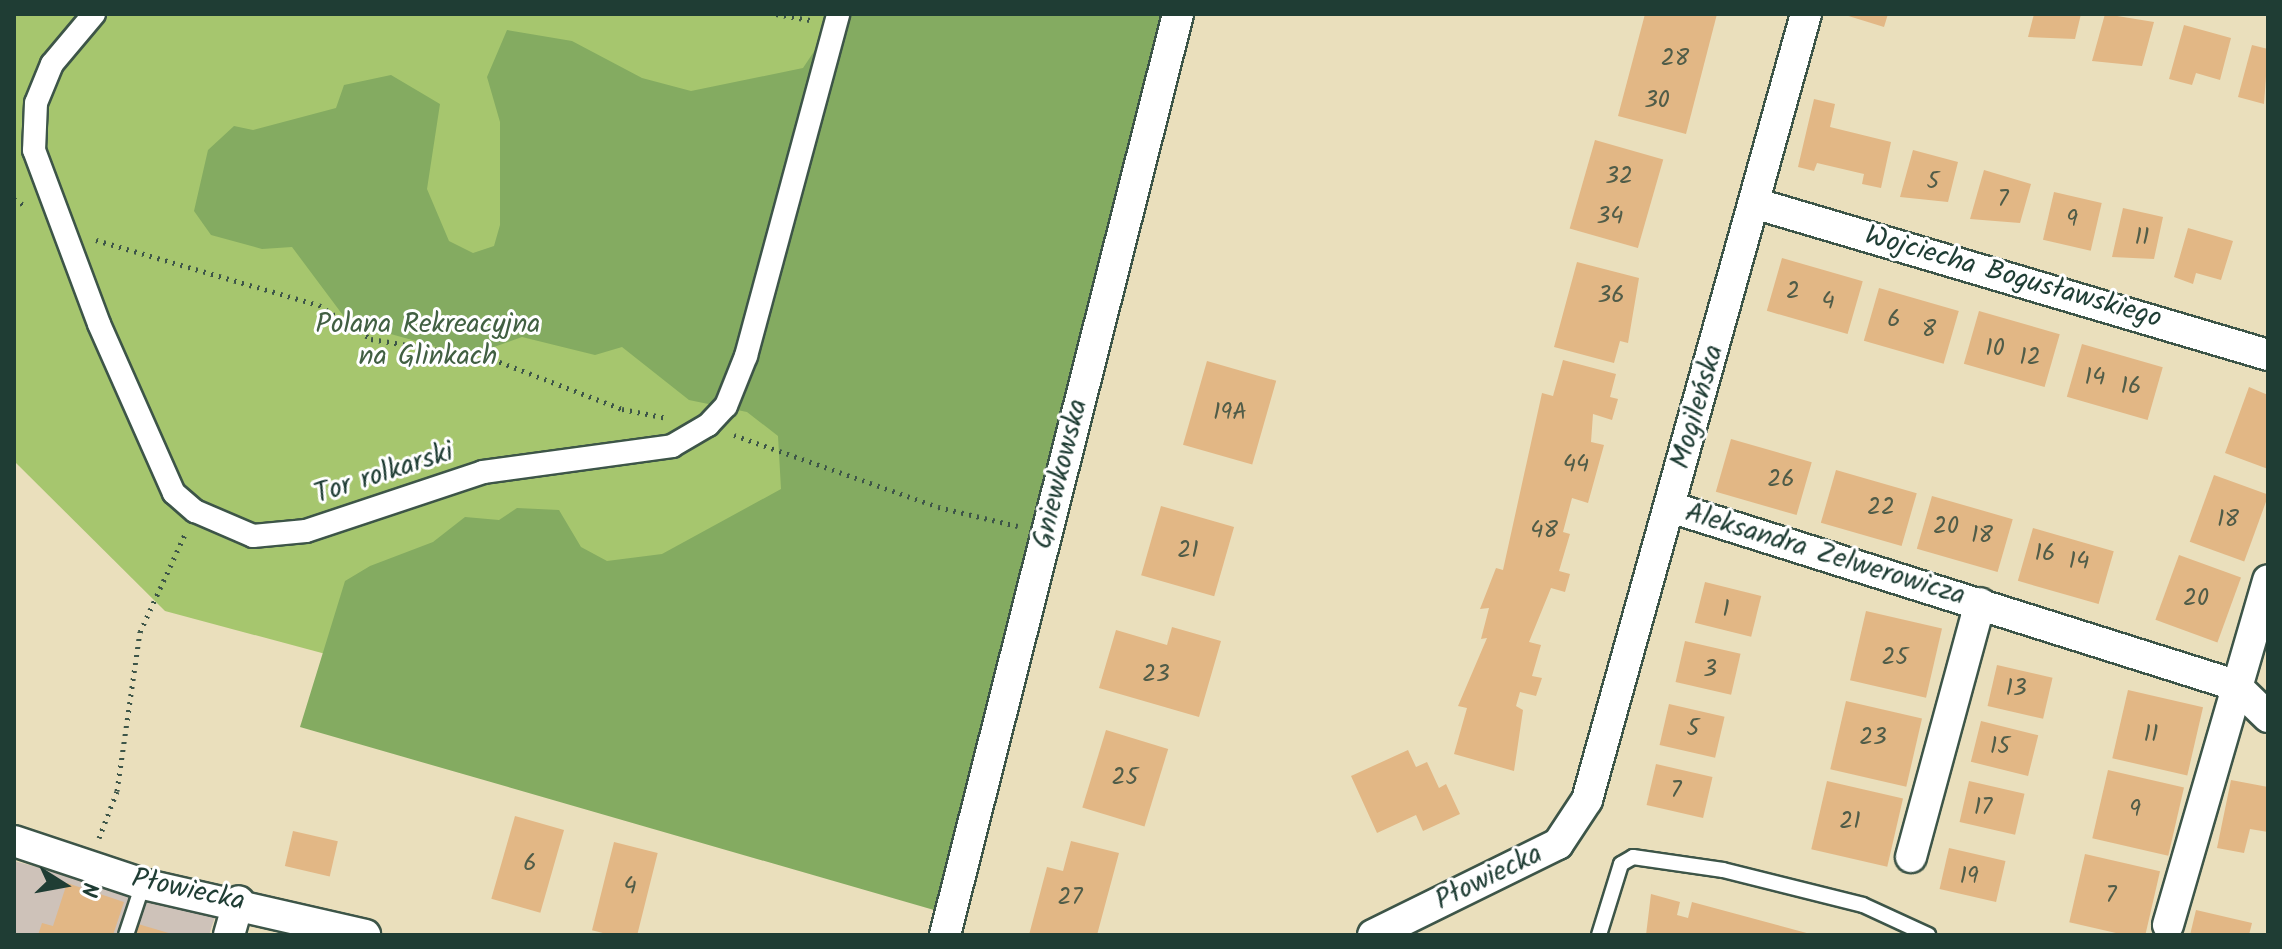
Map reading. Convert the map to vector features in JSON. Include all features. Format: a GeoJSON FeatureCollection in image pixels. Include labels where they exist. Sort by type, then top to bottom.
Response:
{"type":"FeatureCollection","features":[{"type":"Feature","properties":{"kind":"street","name":"Tor rolkarski"},"geometry":{"type":"LineString","coordinates":[[94,14],[52,64],[36,103],[34,150],[155,457],[174,493],[195,511],[253,536],[306,531],[483,472],[672,446],[708,425],[726,406],[746,356],[838,14]]}},
{"type":"Feature","properties":{"kind":"street","name":"Gniewkowska"},"geometry":{"type":"LineString","coordinates":[[945,935],[1178,14]]}},
{"type":"Feature","properties":{"kind":"street","name":"Mogileńska"},"geometry":{"type":"LineString","coordinates":[[1587,800],[1757,204],[1806,14]]}},
{"type":"Feature","properties":{"kind":"street","name":"Wojciecha Bogusławskiego"},"geometry":{"type":"LineString","coordinates":[[1757,204],[2268,355]]}},
{"type":"Feature","properties":{"kind":"street","name":"Aleksandra Zelwerowicza"},"geometry":{"type":"LineString","coordinates":[[1670,507],[2235,685],[2268,717]]}},
{"type":"Feature","properties":{"kind":"street"},"geometry":{"type":"LineString","coordinates":[[2168,925],[2235,685],[2268,580]]}},
{"type":"Feature","properties":{"kind":"street","name":"Aleksandra Zelwerowicza"},"geometry":{"type":"LineString","coordinates":[[1911,857],[1980,603]]}},
{"type":"Feature","properties":{"kind":"street","name":"Płowiecka"},"geometry":{"type":"LineString","coordinates":[[1373,935],[1558,844],[1587,800]]}},
{"type":"Feature","properties":{"kind":"street","name":"Płowiecka"},"geometry":{"type":"LineString","coordinates":[[14,841],[143,884],[239,901],[365,935]]}},
{"type":"Feature","properties":{"kind":"street"},"geometry":{"type":"LineString","coordinates":[[229,935],[239,901]]}},
{"type":"Feature","properties":{"kind":"lane"},"geometry":{"type":"LineString","coordinates":[[1599,935],[1621,864],[1633,857],[1723,870],[1863,905],[1928,935]]}},
{"type":"Feature","properties":{"kind":"lane"},"geometry":{"type":"LineString","coordinates":[[126,935],[143,884]]}},
{"type":"Feature","properties":{"kind":"path"},"geometry":{"type":"LineString","coordinates":[[14,199],[63,230],[319,305],[386,344],[492,359],[622,409],[708,425],[938,507],[1046,532]]}},
{"type":"Feature","properties":{"kind":"path"},"geometry":{"type":"LineString","coordinates":[[89,866],[117,791],[140,632],[195,511]]}},
{"type":"Feature","properties":{"kind":"shaded area"},"geometry":{"type":"Polygon","coordinates":[[[14,861],[216,914],[209,935],[14,935],[14,861]]]}},
{"type":"Feature","properties":{"kind":"green space","name":"Polana Rekreacyjna na Glinkach"},"geometry":{"type":"Polygon","coordinates":[[[14,14],[959,14],[824,551],[441,685],[165,611],[14,461],[14,14]]]}},
{"type":"Feature","properties":{"kind":"green space"},"geometry":{"type":"Polygon","coordinates":[[[839,14],[1178,14],[1046,532],[934,910],[300,727],[345,581],[370,566],[433,542],[465,517],[499,520],[517,508],[559,510],[581,547],[607,561],[662,554],[781,489],[778,436],[747,412],[689,400],[622,347],[595,355],[522,337],[469,356],[348,322],[292,247],[262,249],[211,235],[194,211],[208,150],[234,126],[253,130],[336,108],[344,85],[391,75],[440,104],[427,189],[449,241],[473,253],[494,246],[500,225],[500,122],[487,77],[507,30],[572,41],[642,78],[691,91],[803,68],[839,14]]]}},
{"type":"Feature","properties":{"kind":"building"},"geometry":{"type":"Polygon","coordinates":[[[1645,14],[1717,14],[1686,134],[1618,116],[1645,14]]]}},
{"type":"Feature","properties":{"kind":"building"},"geometry":{"type":"Polygon","coordinates":[[[1842,14],[1888,14],[1884,27],[1842,14]]]}},
{"type":"Feature","properties":{"kind":"building"},"geometry":{"type":"Polygon","coordinates":[[[2034,14],[2081,14],[2075,39],[2028,37],[2034,14]]]}},
{"type":"Feature","properties":{"kind":"building"},"geometry":{"type":"Polygon","coordinates":[[[2105,14],[2154,22],[2142,66],[2092,61],[2105,14]]]}},
{"type":"Feature","properties":{"kind":"building"},"geometry":{"type":"Polygon","coordinates":[[[2184,25],[2231,38],[2220,80],[2196,73],[2192,85],[2169,79],[2184,25]]]}},
{"type":"Feature","properties":{"kind":"building"},"geometry":{"type":"Polygon","coordinates":[[[2252,45],[2268,49],[2264,104],[2238,97],[2252,45]]]}},
{"type":"Feature","properties":{"kind":"building"},"geometry":{"type":"Polygon","coordinates":[[[1814,99],[1835,104],[1830,127],[1891,142],[1881,188],[1862,184],[1864,174],[1817,163],[1814,171],[1798,167],[1814,99]]]}},
{"type":"Feature","properties":{"kind":"building"},"geometry":{"type":"Polygon","coordinates":[[[1595,140],[1663,160],[1638,248],[1570,228],[1595,140]]]}},
{"type":"Feature","properties":{"kind":"building"},"geometry":{"type":"Polygon","coordinates":[[[1913,150],[1958,162],[1948,202],[1900,197],[1913,150]]]}},
{"type":"Feature","properties":{"kind":"building"},"geometry":{"type":"Polygon","coordinates":[[[1984,170],[2031,184],[2020,223],[1970,219],[1984,170]]]}},
{"type":"Feature","properties":{"kind":"building"},"geometry":{"type":"Polygon","coordinates":[[[2054,192],[2102,203],[2091,251],[2043,240],[2054,192]]]}},
{"type":"Feature","properties":{"kind":"building"},"geometry":{"type":"Polygon","coordinates":[[[2123,208],[2163,217],[2154,259],[2112,257],[2123,208]]]}},
{"type":"Feature","properties":{"kind":"building"},"geometry":{"type":"Polygon","coordinates":[[[2188,228],[2233,241],[2221,280],[2196,273],[2193,284],[2174,277],[2188,228]]]}},
{"type":"Feature","properties":{"kind":"building"},"geometry":{"type":"Polygon","coordinates":[[[1782,258],[1863,281],[1848,334],[1767,311],[1782,258]]]}},
{"type":"Feature","properties":{"kind":"building"},"geometry":{"type":"Polygon","coordinates":[[[1577,262],[1639,278],[1628,343],[1620,341],[1614,363],[1554,347],[1577,262]]]}},
{"type":"Feature","properties":{"kind":"building"},"geometry":{"type":"Polygon","coordinates":[[[1879,288],[1959,311],[1944,364],[1864,341],[1879,288]]]}},
{"type":"Feature","properties":{"kind":"building"},"geometry":{"type":"Polygon","coordinates":[[[1979,311],[2060,334],[2045,387],[1964,364],[1979,311]]]}},
{"type":"Feature","properties":{"kind":"building"},"geometry":{"type":"Polygon","coordinates":[[[2082,344],[2163,367],[2148,420],[2067,397],[2082,344]]]}},
{"type":"Feature","properties":{"kind":"building"},"geometry":{"type":"Polygon","coordinates":[[[1563,360],[1616,374],[1610,397],[1618,399],[1612,420],[1593,414],[1591,442],[1604,445],[1588,503],[1572,498],[1563,532],[1570,534],[1559,571],[1570,574],[1565,592],[1551,588],[1529,642],[1541,645],[1532,676],[1542,678],[1536,696],[1520,692],[1516,706],[1523,710],[1514,771],[1454,754],[1467,708],[1458,706],[1487,638],[1481,639],[1489,608],[1480,609],[1496,568],[1503,570],[1542,393],[1553,396],[1563,360]]]}},
{"type":"Feature","properties":{"kind":"building"},"geometry":{"type":"Polygon","coordinates":[[[1207,361],[1276,381],[1252,464],[1183,445],[1207,361]]]}},
{"type":"Feature","properties":{"kind":"building"},"geometry":{"type":"Polygon","coordinates":[[[2249,387],[2268,395],[2268,469],[2225,453],[2249,387]]]}},
{"type":"Feature","properties":{"kind":"building"},"geometry":{"type":"Polygon","coordinates":[[[1731,439],[1812,462],[1797,515],[1716,492],[1731,439]]]}},
{"type":"Feature","properties":{"kind":"building"},"geometry":{"type":"Polygon","coordinates":[[[1836,470],[1917,493],[1902,546],[1821,523],[1836,470]]]}},
{"type":"Feature","properties":{"kind":"building"},"geometry":{"type":"Polygon","coordinates":[[[2214,475],[2268,495],[2244,562],[2190,542],[2214,475]]]}},
{"type":"Feature","properties":{"kind":"building"},"geometry":{"type":"Polygon","coordinates":[[[1932,496],[2013,519],[1998,572],[1917,549],[1932,496]]]}},
{"type":"Feature","properties":{"kind":"building"},"geometry":{"type":"Polygon","coordinates":[[[1161,506],[1234,527],[1214,596],[1141,575],[1161,506]]]}},
{"type":"Feature","properties":{"kind":"building"},"geometry":{"type":"Polygon","coordinates":[[[2033,528],[2114,551],[2099,604],[2018,581],[2033,528]]]}},
{"type":"Feature","properties":{"kind":"building"},"geometry":{"type":"Polygon","coordinates":[[[2179,555],[2241,578],[2217,642],[2155,620],[2179,555]]]}},
{"type":"Feature","properties":{"kind":"building"},"geometry":{"type":"Polygon","coordinates":[[[1705,582],[1761,596],[1751,637],[1695,623],[1705,582]]]}},
{"type":"Feature","properties":{"kind":"building"},"geometry":{"type":"Polygon","coordinates":[[[1866,611],[1942,629],[1926,698],[1850,680],[1866,611]]]}},
{"type":"Feature","properties":{"kind":"building"},"geometry":{"type":"Polygon","coordinates":[[[1172,627],[1221,641],[1199,717],[1099,688],[1116,630],[1167,645],[1172,627]]]}},
{"type":"Feature","properties":{"kind":"building"},"geometry":{"type":"Polygon","coordinates":[[[1685,641],[1741,654],[1731,695],[1676,682],[1685,641]]]}},
{"type":"Feature","properties":{"kind":"building"},"geometry":{"type":"Polygon","coordinates":[[[1997,665],[2053,678],[2043,719],[1988,706],[1997,665]]]}},
{"type":"Feature","properties":{"kind":"building"},"geometry":{"type":"Polygon","coordinates":[[[2128,690],[2203,707],[2187,776],[2112,758],[2128,690]]]}},
{"type":"Feature","properties":{"kind":"building"},"geometry":{"type":"Polygon","coordinates":[[[1846,701],[1922,719],[1906,787],[1830,769],[1846,701]]]}},
{"type":"Feature","properties":{"kind":"building"},"geometry":{"type":"Polygon","coordinates":[[[1669,704],[1725,717],[1715,758],[1660,745],[1669,704]]]}},
{"type":"Feature","properties":{"kind":"building"},"geometry":{"type":"Polygon","coordinates":[[[1981,721],[2038,735],[2028,776],[1971,762],[1981,721]]]}},
{"type":"Feature","properties":{"kind":"building"},"geometry":{"type":"Polygon","coordinates":[[[1106,730],[1168,749],[1144,826],[1082,807],[1106,730]]]}},
{"type":"Feature","properties":{"kind":"building"},"geometry":{"type":"Polygon","coordinates":[[[1408,750],[1416,767],[1427,762],[1439,788],[1446,784],[1460,814],[1423,831],[1416,815],[1377,833],[1351,776],[1408,750]]]}},
{"type":"Feature","properties":{"kind":"building"},"geometry":{"type":"Polygon","coordinates":[[[1656,764],[1713,777],[1703,818],[1647,805],[1656,764]]]}},
{"type":"Feature","properties":{"kind":"building"},"geometry":{"type":"Polygon","coordinates":[[[2108,770],[2184,788],[2168,856],[2092,838],[2108,770]]]}},
{"type":"Feature","properties":{"kind":"building"},"geometry":{"type":"Polygon","coordinates":[[[2231,780],[2268,787],[2268,832],[2250,829],[2244,853],[2217,848],[2231,780]]]}},
{"type":"Feature","properties":{"kind":"building"},"geometry":{"type":"Polygon","coordinates":[[[1827,781],[1903,799],[1887,867],[1811,849],[1827,781]]]}},
{"type":"Feature","properties":{"kind":"building"},"geometry":{"type":"Polygon","coordinates":[[[1969,781],[2025,794],[2015,835],[1960,822],[1969,781]]]}},
{"type":"Feature","properties":{"kind":"building"},"geometry":{"type":"Polygon","coordinates":[[[515,816],[564,830],[540,913],[491,899],[515,816]]]}},
{"type":"Feature","properties":{"kind":"building"},"geometry":{"type":"Polygon","coordinates":[[[293,831],[338,841],[330,876],[285,866],[293,831]]]}},
{"type":"Feature","properties":{"kind":"building"},"geometry":{"type":"Polygon","coordinates":[[[1071,841],[1119,853],[1097,935],[1029,935],[1047,867],[1063,871],[1071,841]]]}},
{"type":"Feature","properties":{"kind":"building"},"geometry":{"type":"Polygon","coordinates":[[[614,842],[658,853],[637,935],[611,935],[592,930],[614,842]]]}},
{"type":"Feature","properties":{"kind":"building"},"geometry":{"type":"Polygon","coordinates":[[[1949,848],[2006,861],[1996,902],[1940,889],[1949,848]]]}},
{"type":"Feature","properties":{"kind":"building"},"geometry":{"type":"Polygon","coordinates":[[[2085,854],[2160,871],[2145,935],[2125,935],[2069,922],[2085,854]]]}},
{"type":"Feature","properties":{"kind":"building"},"geometry":{"type":"Polygon","coordinates":[[[67,883],[124,902],[113,935],[38,935],[42,923],[53,926],[67,883]]]}},
{"type":"Feature","properties":{"kind":"building"},"geometry":{"type":"Polygon","coordinates":[[[1651,894],[1680,902],[1677,915],[1688,918],[1692,902],[1814,935],[1646,935],[1651,894]]]}},
{"type":"Feature","properties":{"kind":"building"},"geometry":{"type":"Polygon","coordinates":[[[2196,910],[2252,923],[2249,935],[2190,935],[2196,910]]]}},
{"type":"Feature","properties":{"kind":"building"},"geometry":{"type":"Polygon","coordinates":[[[138,924],[172,934],[172,935],[135,935],[138,924]]]}}]}
